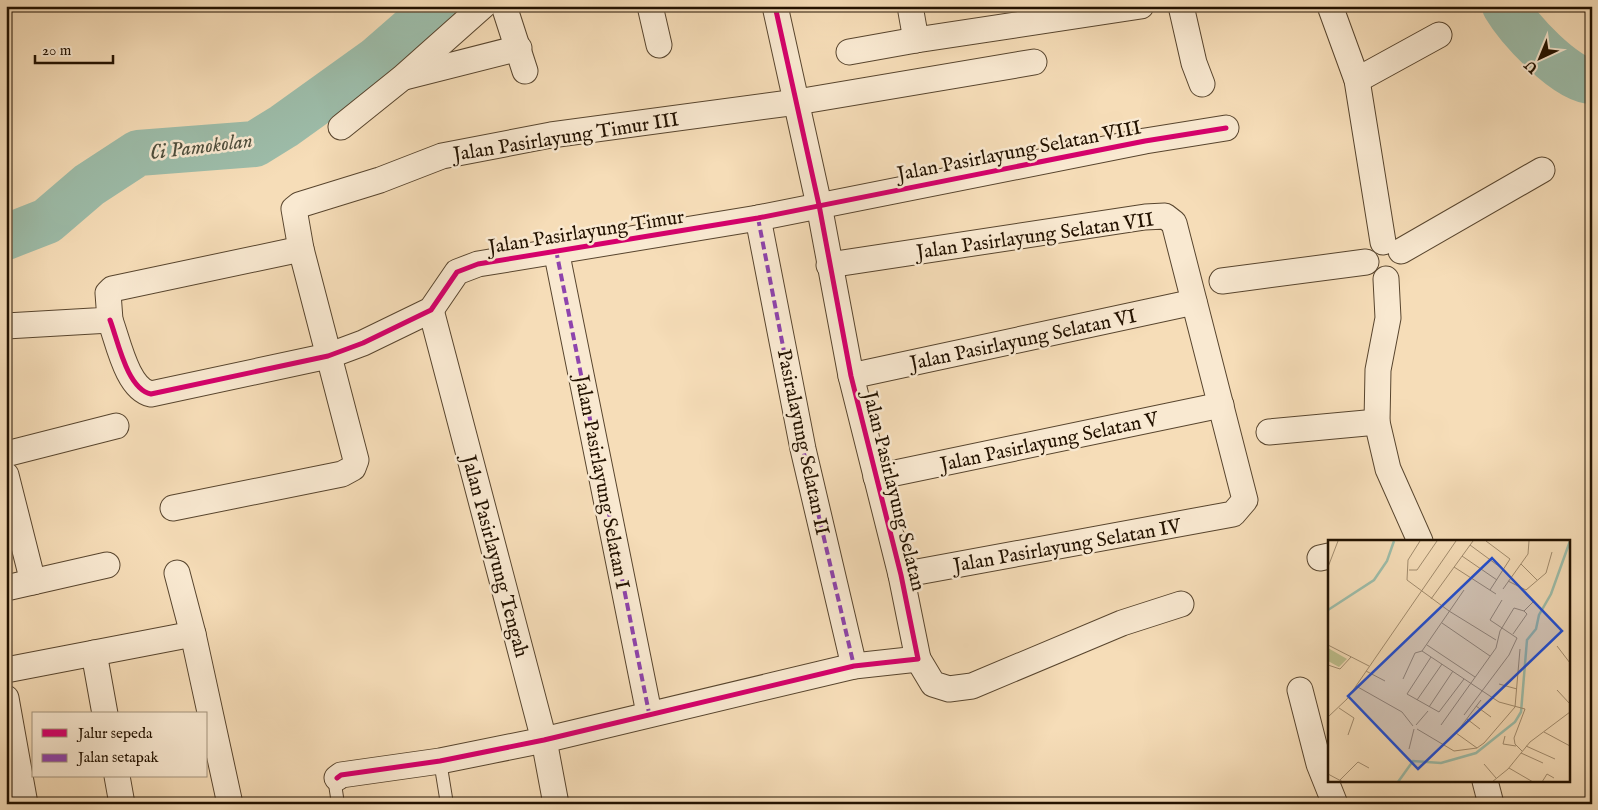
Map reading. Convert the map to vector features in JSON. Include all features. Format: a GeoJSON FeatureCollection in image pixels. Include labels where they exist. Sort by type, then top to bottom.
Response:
{"type":"FeatureCollection","features":[{"type":"Feature","properties":{"kind":"street"},"geometry":{"type":"LineString","coordinates":[[341,127],[402,78],[483,6]]}},
{"type":"Feature","properties":{"kind":"street"},"geometry":{"type":"LineString","coordinates":[[402,78],[522,60],[504,6]]}},
{"type":"Feature","properties":{"kind":"street"},"geometry":{"type":"LineString","coordinates":[[650,6],[659,45]]}},
{"type":"Feature","properties":{"kind":"street","name":"Jalan Pasirlayung Selatan"},"geometry":{"type":"LineString","coordinates":[[775,6],[819,205],[851,376],[902,575],[918,659],[932,684],[949,689],[972,686],[1122,623],[1181,604]]}},
{"type":"Feature","properties":{"kind":"street"},"geometry":{"type":"LineString","coordinates":[[910,6],[916,40]]}},
{"type":"Feature","properties":{"kind":"street"},"geometry":{"type":"LineString","coordinates":[[849,52],[1041,14],[1141,6]]}},
{"type":"Feature","properties":{"kind":"street"},"geometry":{"type":"LineString","coordinates":[[1181,6],[1194,62],[1202,84]]}},
{"type":"Feature","properties":{"kind":"street"},"geometry":{"type":"LineString","coordinates":[[1330,6],[1357,80],[1392,247],[1402,266],[1393,277],[1386,279],[1371,273],[1366,262],[1370,249],[1392,247],[1542,170]]}},
{"type":"Feature","properties":{"kind":"street"},"geometry":{"type":"LineString","coordinates":[[1357,80],[1439,35]]}},
{"type":"Feature","properties":{"kind":"street"},"geometry":{"type":"LineString","coordinates":[[797,102],[1034,62]]}},
{"type":"Feature","properties":{"kind":"street","name":"Jalan Pasirlayung Timur III"},"geometry":{"type":"LineString","coordinates":[[301,249],[294,209],[299,205],[380,180],[442,156],[552,135],[797,102]]}},
{"type":"Feature","properties":{"kind":"street","name":"Jalan Pasirlayung Selatan VIII"},"geometry":{"type":"LineString","coordinates":[[819,205],[1146,140],[1226,128]]}},
{"type":"Feature","properties":{"kind":"street","name":"Jalan Pasirlayung Timur"},"geometry":{"type":"LineString","coordinates":[[110,320],[132,380],[144,392],[151,394],[328,356],[363,343],[431,310],[457,272],[478,264],[758,218],[819,205]]}},
{"type":"Feature","properties":{"kind":"street","name":"Jalan Pasirlayung Selatan VII"},"geometry":{"type":"LineString","coordinates":[[829,266],[1145,217],[1165,216],[1174,223],[1245,500],[1233,514]]}},
{"type":"Feature","properties":{"kind":"street","name":"Pasiralayung Selatan II"},"geometry":{"type":"LineString","coordinates":[[758,218],[803,449],[854,666]]}},
{"type":"Feature","properties":{"kind":"street"},"geometry":{"type":"LineString","coordinates":[[6,326],[110,320],[108,294],[112,289],[301,249],[356,460],[352,468],[342,474],[290,486],[173,508]]}},
{"type":"Feature","properties":{"kind":"street","name":"Jalan Pasirlayung Selatan I"},"geometry":{"type":"LineString","coordinates":[[556,250],[649,714]]}},
{"type":"Feature","properties":{"kind":"street"},"geometry":{"type":"LineString","coordinates":[[1222,281],[1366,262]]}},
{"type":"Feature","properties":{"kind":"street"},"geometry":{"type":"LineString","coordinates":[[1386,279],[1388,318],[1378,370],[1377,422],[1388,469],[1416,540]]}},
{"type":"Feature","properties":{"kind":"street","name":"Jalan Pasirlayung Selatan VI"},"geometry":{"type":"LineString","coordinates":[[851,376],[1194,302]]}},
{"type":"Feature","properties":{"kind":"street","name":"Jalan Pasirlayung Tengah"},"geometry":{"type":"LineString","coordinates":[[431,310],[544,740],[556,804]]}},
{"type":"Feature","properties":{"kind":"street","name":"Jalan Pasirlayung Selatan V"},"geometry":{"type":"LineString","coordinates":[[876,478],[1221,404]]}},
{"type":"Feature","properties":{"kind":"street"},"geometry":{"type":"LineString","coordinates":[[1270,432],[1377,422]]}},
{"type":"Feature","properties":{"kind":"street"},"geometry":{"type":"LineString","coordinates":[[6,454],[116,426]]}},
{"type":"Feature","properties":{"kind":"street"},"geometry":{"type":"LineString","coordinates":[[6,475],[33,582]]}},
{"type":"Feature","properties":{"kind":"street","name":"Jalan Pasirlayung Selatan IV"},"geometry":{"type":"LineString","coordinates":[[902,575],[1233,514]]}},
{"type":"Feature","properties":{"kind":"street"},"geometry":{"type":"LineString","coordinates":[[6,588],[107,565]]}},
{"type":"Feature","properties":{"kind":"street"},"geometry":{"type":"LineString","coordinates":[[177,573],[193,634],[230,804]]}},
{"type":"Feature","properties":{"kind":"street"},"geometry":{"type":"LineString","coordinates":[[6,670],[193,634]]}},
{"type":"Feature","properties":{"kind":"street"},"geometry":{"type":"LineString","coordinates":[[94,653],[105,712]]}},
{"type":"Feature","properties":{"kind":"street"},"geometry":{"type":"LineString","coordinates":[[336,778],[341,774],[440,761],[544,740],[854,666],[918,659]]}},
{"type":"Feature","properties":{"kind":"street"},"geometry":{"type":"LineString","coordinates":[[1300,690],[1319,764],[1335,804]]}},
{"type":"Feature","properties":{"kind":"street"},"geometry":{"type":"LineString","coordinates":[[6,698],[24,804]]}},
{"type":"Feature","properties":{"kind":"street"},"geometry":{"type":"LineString","coordinates":[[117,778],[122,804]]}},
{"type":"Feature","properties":{"kind":"street"},"geometry":{"type":"LineString","coordinates":[[1485,782],[1491,804]]}},
{"type":"Feature","properties":{"kind":"lane"},"geometry":{"type":"LineString","coordinates":[[440,761],[447,804]]}},
{"type":"Feature","properties":{"kind":"lane"},"geometry":{"type":"LineString","coordinates":[[336,778],[334,784],[338,804]]}},
{"type":"Feature","properties":{"kind":"waterway","name":"Ci Pamokolan"},"geometry":{"type":"LineString","coordinates":[[6,237],[47,221],[89,185],[138,153],[255,144],[284,126],[376,60],[438,6]]}},
{"type":"Feature","properties":{"kind":"waterway","name":"Ci Pamokolan"},"geometry":{"type":"LineString","coordinates":[[1505,6],[1520,27],[1556,63],[1581,79],[1592,81]]}},
{"type":"Feature","properties":{"kind":"marked path"},"geometry":{"type":"LineString","coordinates":[[758,218],[803,449],[854,666]]}},
{"type":"Feature","properties":{"kind":"marked path"},"geometry":{"type":"LineString","coordinates":[[556,250],[649,713]]}},
{"type":"Feature","properties":{"kind":"cycle path"},"geometry":{"type":"LineString","coordinates":[[337,778],[341,775],[440,761],[544,740],[854,666],[918,659],[901,575],[851,376],[819,205],[775,6]]}},
{"type":"Feature","properties":{"kind":"cycle path"},"geometry":{"type":"LineString","coordinates":[[110,320],[124,363],[130,374],[143,390],[151,394],[328,356],[363,343],[431,310],[457,272],[478,264],[758,218],[1145,141],[1226,128]]}}]}
